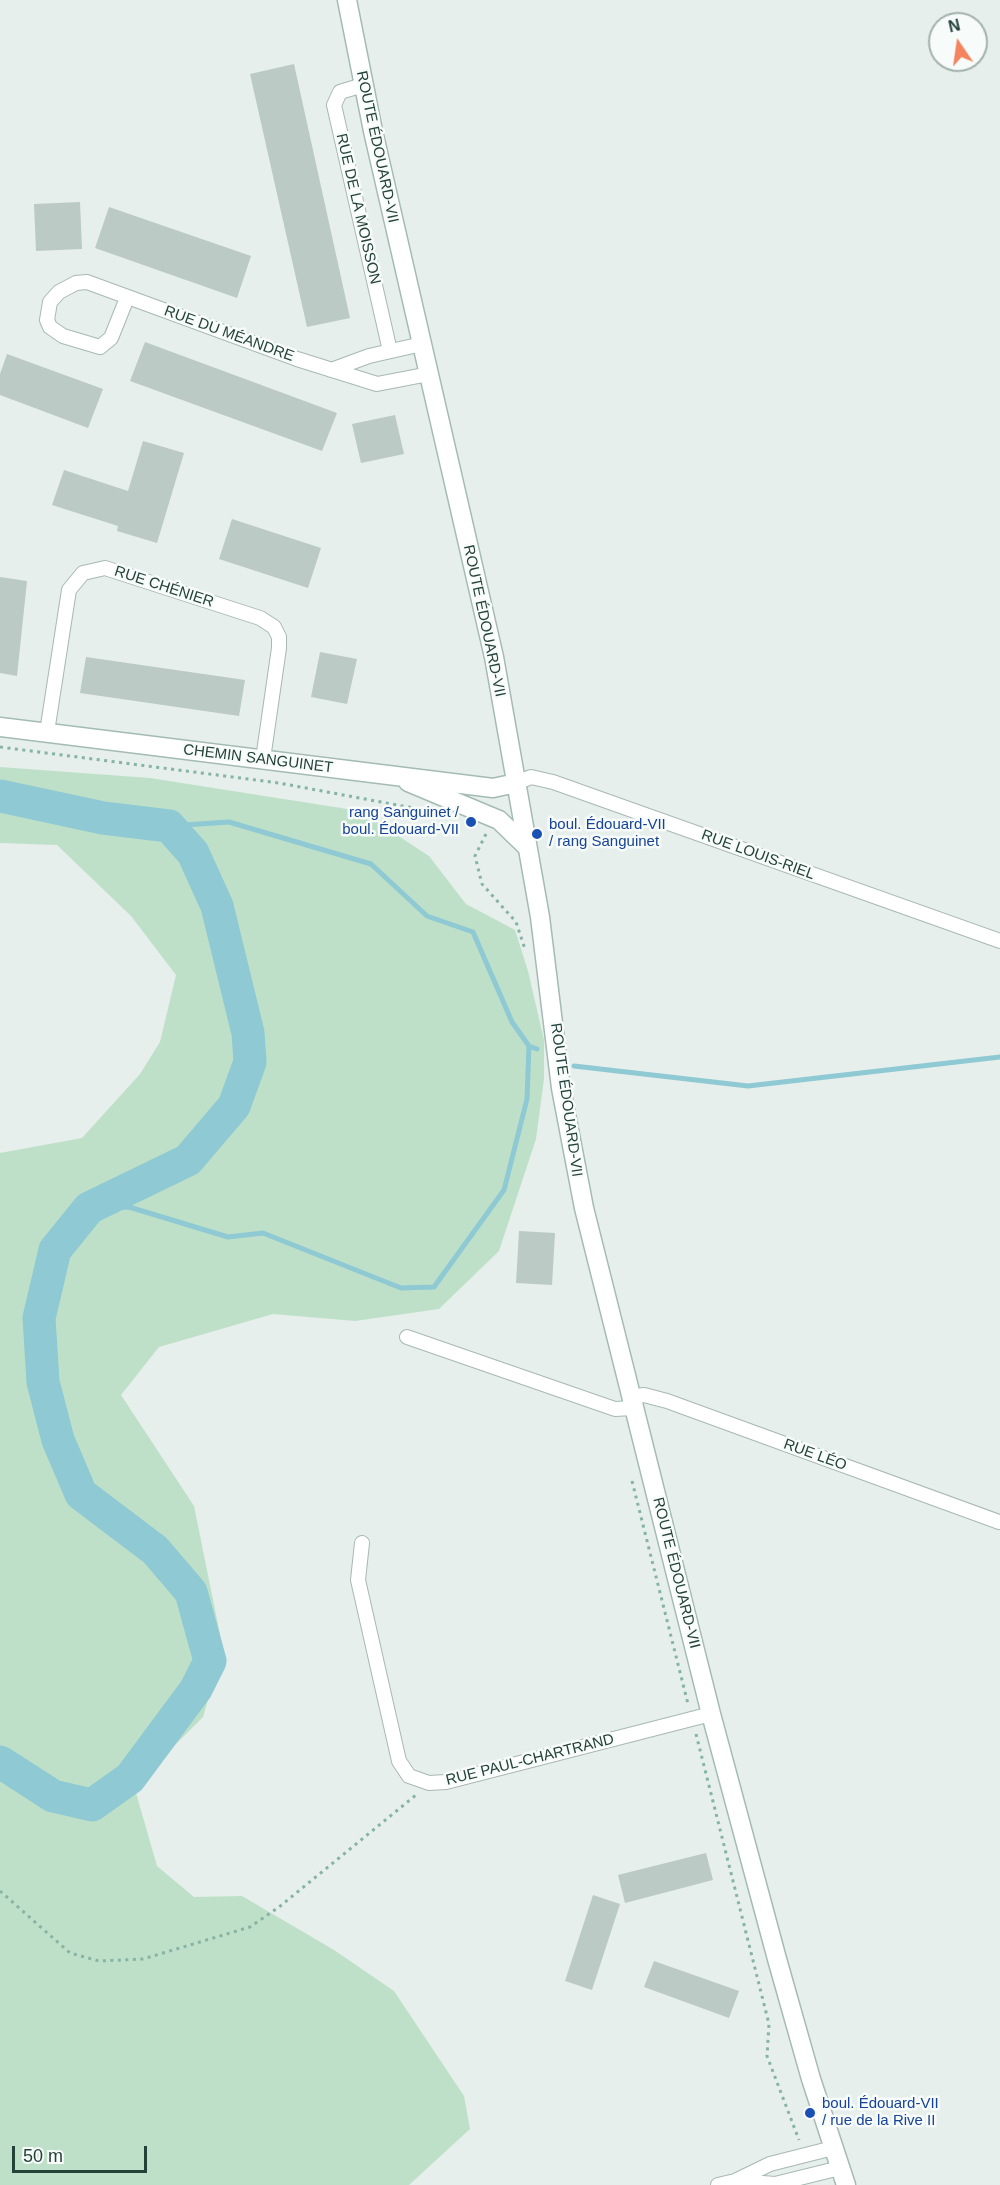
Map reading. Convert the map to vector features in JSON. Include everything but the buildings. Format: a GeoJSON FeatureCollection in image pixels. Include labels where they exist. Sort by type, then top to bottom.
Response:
{"type":"FeatureCollection","features":[{"type":"Feature","properties":{"kind":"main road","name":"ROUTE ÉDOUARD-VII"},"geometry":{"type":"LineString","coordinates":[[347,0],[363,84],[494,657],[548,965],[561,1088],[573,1158],[711,1714],[798,2035],[846,2185]]}},
{"type":"Feature","properties":{"kind":"main road","name":"CHEMIN SANGUINET"},"geometry":{"type":"LineString","coordinates":[[0,727],[492,788],[516,783]]}},
{"type":"Feature","properties":{"kind":"main road"},"geometry":{"type":"LineString","coordinates":[[399,777],[432,794],[499,820],[528,848]]}},
{"type":"Feature","properties":{"kind":"street","name":"RUE DE LA MOISSON"},"geometry":{"type":"LineString","coordinates":[[363,84],[340,92],[334,105],[390,351]]}},
{"type":"Feature","properties":{"kind":"street","name":"RUE DU MÉANDRE"},"geometry":{"type":"LineString","coordinates":[[127,298],[111,338],[100,346],[63,336],[50,327],[48,320],[50,302],[59,292],[76,283],[87,282],[331,370],[377,384],[429,374]]}},
{"type":"Feature","properties":{"kind":"street"},"geometry":{"type":"LineString","coordinates":[[331,370],[390,351],[422,344]]}},
{"type":"Feature","properties":{"kind":"street","name":"RUE CHÉNIER"},"geometry":{"type":"LineString","coordinates":[[47,732],[69,590],[83,573],[105,568],[260,618],[274,627],[279,637],[279,648],[263,759]]}},
{"type":"Feature","properties":{"kind":"street","name":"RUE LOUIS-RIEL"},"geometry":{"type":"LineString","coordinates":[[516,783],[531,777],[553,782],[1000,941]]}},
{"type":"Feature","properties":{"kind":"street","name":"RUE LÉO"},"geometry":{"type":"LineString","coordinates":[[407,1337],[615,1409],[644,1395],[667,1401],[999,1522]]}},
{"type":"Feature","properties":{"kind":"street","name":"RUE PAUL-CHARTRAND"},"geometry":{"type":"LineString","coordinates":[[362,1543],[358,1580],[399,1761],[409,1776],[429,1783],[446,1782],[711,1714]]}},
{"type":"Feature","properties":{"kind":"street"},"geometry":{"type":"LineString","coordinates":[[718,2185],[735,2181],[770,2164],[833,2148]]}},
{"type":"Feature","properties":{"kind":"street"},"geometry":{"type":"LineString","coordinates":[[735,2181],[775,2184],[840,2168]]}},
{"type":"Feature","properties":{"kind":"path","name":"CHEMIN SANGUINET"},"geometry":{"type":"LineString","coordinates":[[0,747],[279,783],[433,812]]}},
{"type":"Feature","properties":{"kind":"path"},"geometry":{"type":"LineString","coordinates":[[481,830],[486,834],[491,833]]}},
{"type":"Feature","properties":{"kind":"path","name":"ROUTE ÉDOUARD-VII"},"geometry":{"type":"LineString","coordinates":[[631,1476],[686,1697]]}},
{"type":"Feature","properties":{"kind":"path"},"geometry":{"type":"LineString","coordinates":[[698,1742],[769,2024],[767,2056],[802,2147]]}},
{"type":"Feature","properties":{"kind":"path"},"geometry":{"type":"LineString","coordinates":[[0,1891],[70,1953],[99,1961],[143,1959],[249,1927],[279,1907],[429,1783]]}},
{"type":"Feature","properties":{"kind":"green space"},"geometry":{"type":"Polygon","coordinates":[[[0,767],[150,778],[360,811],[429,856],[466,904],[515,930],[528,971],[544,1040],[544,1079],[536,1139],[499,1251],[439,1309],[355,1321],[273,1314],[159,1347],[121,1395],[194,1506],[223,1649],[203,1717],[134,1786],[157,1866],[194,1897],[242,1896],[334,1950],[394,1991],[464,2096],[470,2129],[409,2185],[0,2185],[0,1153],[82,1138],[140,1074],[160,1042],[176,975],[131,916],[57,845],[0,843],[0,767]]]}},
{"type":"Feature","properties":{"kind":"waterway"},"geometry":{"type":"LineString","coordinates":[[0,796],[103,818],[169,826],[193,853],[217,906],[248,1033],[250,1062],[234,1106],[188,1160],[89,1208],[55,1250],[39,1318],[43,1382],[58,1440],[81,1494],[155,1550],[191,1592],[210,1661],[196,1689],[130,1778],[92,1805],[53,1796],[0,1762]]}},
{"type":"Feature","properties":{"kind":"waterway"},"geometry":{"type":"LineString","coordinates":[[169,826],[229,822],[371,864],[427,916],[473,932],[512,1022],[529,1046],[537,1049]]}},
{"type":"Feature","properties":{"kind":"waterway"},"geometry":{"type":"LineString","coordinates":[[89,1208],[129,1207],[228,1237],[263,1233],[401,1288],[434,1287],[504,1190],[527,1099],[529,1046]]}},
{"type":"Feature","properties":{"kind":"waterway"},"geometry":{"type":"LineString","coordinates":[[574,1066],[748,1086],[1000,1057]]}},
{"type":"Feature","properties":{"kind":"place","name":"rang Sanguinet / boul. Édouard-VII"},"geometry":{"type":"Point","coordinates":[471,822]}},
{"type":"Feature","properties":{"kind":"place","name":"boul. Édouard-VII / rang Sanguinet"},"geometry":{"type":"Point","coordinates":[537,834]}},
{"type":"Feature","properties":{"kind":"place","name":"boul. Édouard-VII / rue de la Rive II"},"geometry":{"type":"Point","coordinates":[810,2113]}}]}
